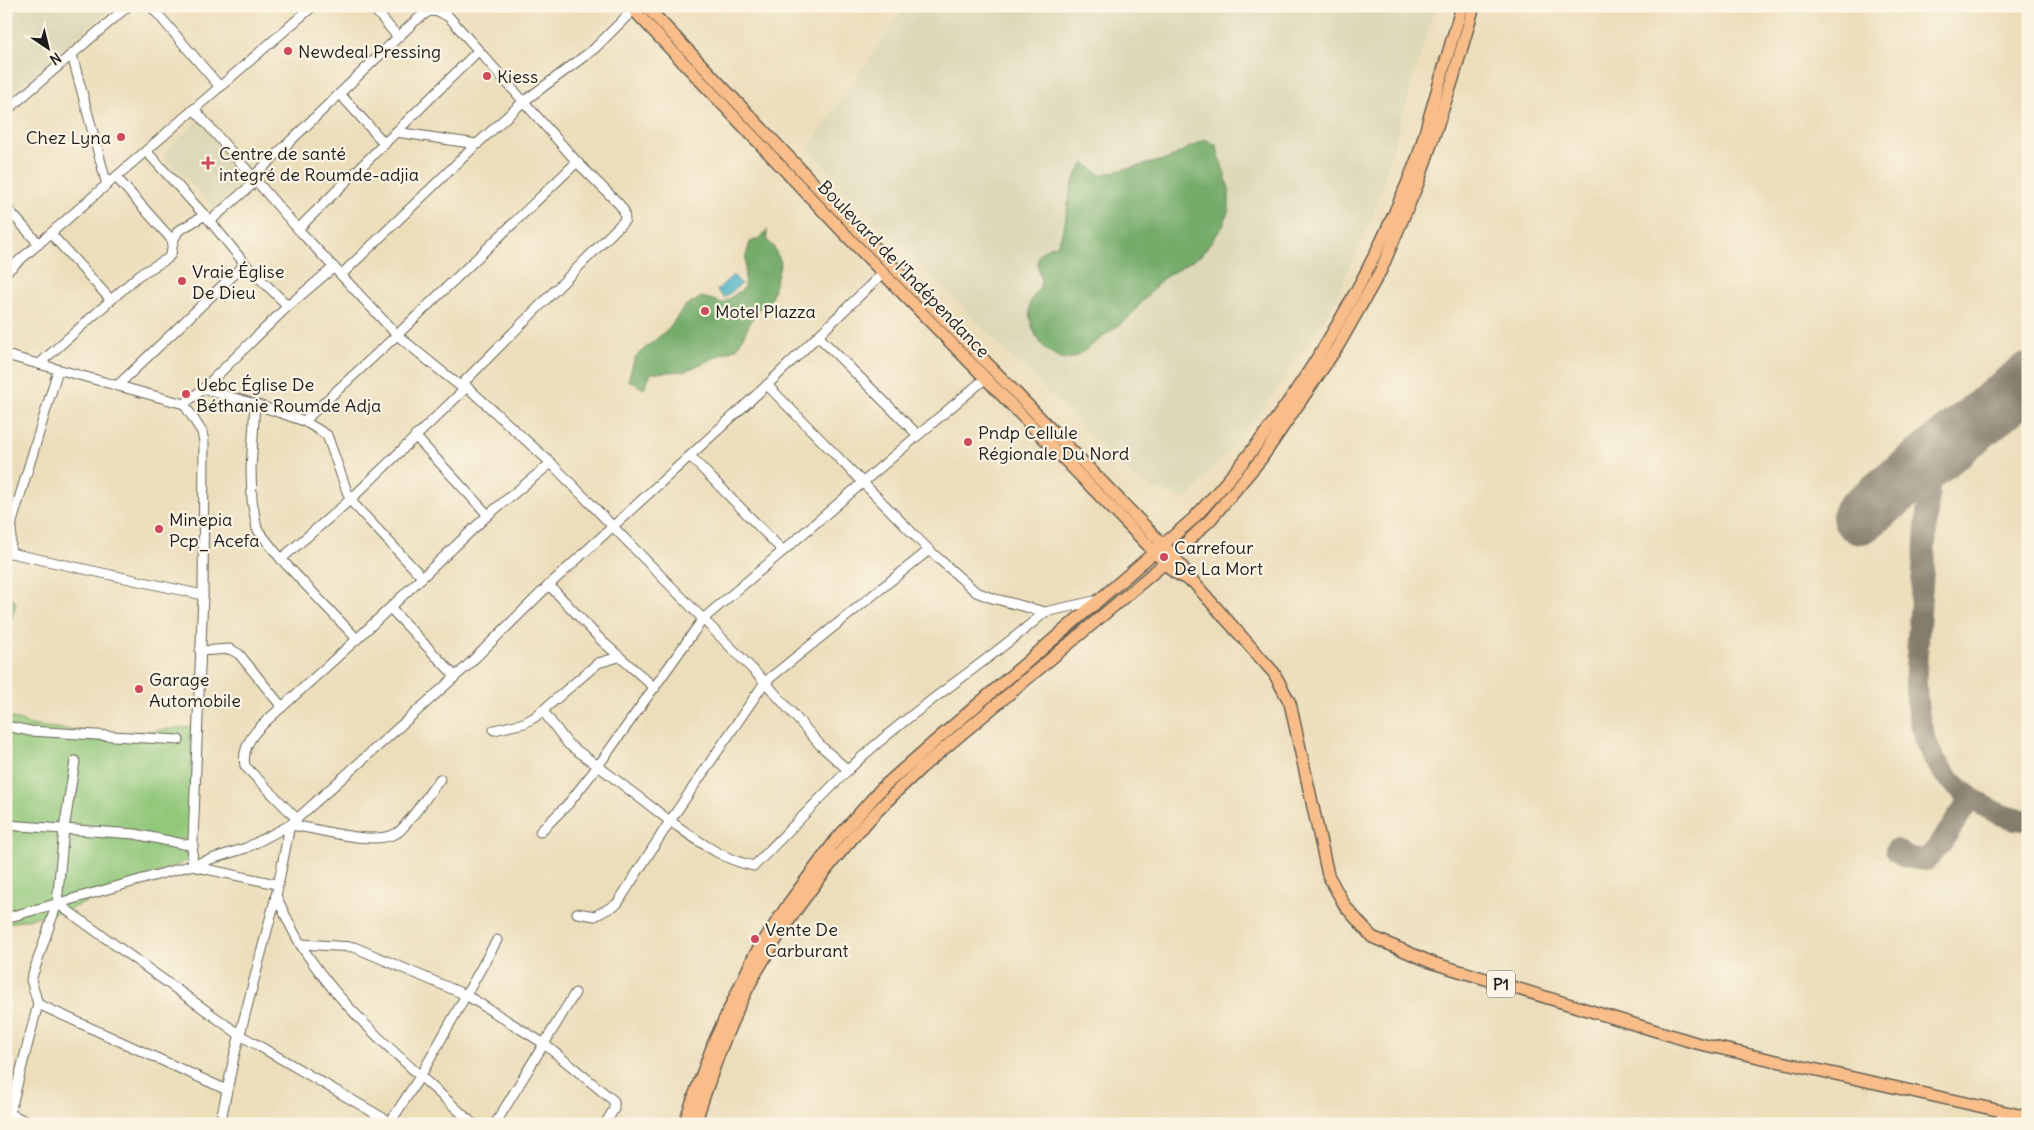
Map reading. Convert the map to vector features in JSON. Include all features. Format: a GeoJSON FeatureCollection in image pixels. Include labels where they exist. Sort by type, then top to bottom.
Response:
{"type":"FeatureCollection","features":[{"type":"Feature","properties":{"kind":"main road","name":"Boulevard de l'Indépendance"},"geometry":{"type":"LineString","coordinates":[[646,6],[847,218],[1150,531],[1160,549]]}},
{"type":"Feature","properties":{"kind":"main road"},"geometry":{"type":"LineString","coordinates":[[684,1124],[714,1042],[754,956],[789,903],[835,841],[882,788],[1178,533],[1231,478],[1271,425],[1326,344],[1371,266],[1418,157],[1462,6]]}},
{"type":"Feature","properties":{"kind":"main road"},"geometry":{"type":"LineString","coordinates":[[695,1124],[734,1018],[763,960],[804,899],[843,848],[890,796],[921,768],[1169,559],[1211,519],[1262,459],[1338,346],[1380,270],[1418,183],[1452,82],[1474,6]]}},
{"type":"Feature","properties":{"kind":"main road","name":"Boulevard de l'Indépendance"},"geometry":{"type":"LineString","coordinates":[[631,8],[883,273],[986,378],[1160,549]]}},
{"type":"Feature","properties":{"kind":"main road"},"geometry":{"type":"LineString","coordinates":[[1150,531],[1178,533]]}},
{"type":"Feature","properties":{"kind":"main road"},"geometry":{"type":"LineString","coordinates":[[1160,549],[1169,559]]}},
{"type":"Feature","properties":{"kind":"main road","name":"P1"},"geometry":{"type":"LineString","coordinates":[[1169,559],[1174,572],[1195,584],[1274,673],[1290,703],[1328,875],[1344,906],[1372,936],[1433,963],[1696,1043],[2028,1117]]}},
{"type":"Feature","properties":{"kind":"street"},"geometry":{"type":"LineString","coordinates":[[6,112],[128,6]]}},
{"type":"Feature","properties":{"kind":"street"},"geometry":{"type":"LineString","coordinates":[[152,6],[220,87]]}},
{"type":"Feature","properties":{"kind":"street"},"geometry":{"type":"LineString","coordinates":[[6,272],[313,6]]}},
{"type":"Feature","properties":{"kind":"street"},"geometry":{"type":"LineString","coordinates":[[372,6],[398,36]]}},
{"type":"Feature","properties":{"kind":"street"},"geometry":{"type":"LineString","coordinates":[[341,275],[523,102],[594,49],[631,8]]}},
{"type":"Feature","properties":{"kind":"street"},"geometry":{"type":"LineString","coordinates":[[39,364],[139,275],[167,259],[171,254],[173,241],[178,230],[207,218],[255,178],[398,36],[429,12],[440,12],[448,18],[577,162],[619,204],[624,211],[625,220],[415,436],[350,500],[280,559]]}},
{"type":"Feature","properties":{"kind":"street"},"geometry":{"type":"LineString","coordinates":[[298,229],[478,51]]}},
{"type":"Feature","properties":{"kind":"street"},"geometry":{"type":"LineString","coordinates":[[72,54],[107,185]]}},
{"type":"Feature","properties":{"kind":"street"},"geometry":{"type":"LineString","coordinates":[[340,94],[385,144]]}},
{"type":"Feature","properties":{"kind":"street"},"geometry":{"type":"LineString","coordinates":[[194,109],[298,229],[397,336],[463,386],[551,463],[612,528],[765,682],[821,746],[848,770]]}},
{"type":"Feature","properties":{"kind":"street"},"geometry":{"type":"LineString","coordinates":[[396,132],[477,144]]}},
{"type":"Feature","properties":{"kind":"street"},"geometry":{"type":"LineString","coordinates":[[146,151],[207,218],[245,264],[288,306]]}},
{"type":"Feature","properties":{"kind":"street"},"geometry":{"type":"LineString","coordinates":[[304,421],[397,336],[577,162]]}},
{"type":"Feature","properties":{"kind":"street"},"geometry":{"type":"LineString","coordinates":[[116,177],[173,241]]}},
{"type":"Feature","properties":{"kind":"street"},"geometry":{"type":"LineString","coordinates":[[6,207],[39,244]]}},
{"type":"Feature","properties":{"kind":"street"},"geometry":{"type":"LineString","coordinates":[[51,234],[111,300]]}},
{"type":"Feature","properties":{"kind":"street"},"geometry":{"type":"LineString","coordinates":[[117,386],[245,264]]}},
{"type":"Feature","properties":{"kind":"street"},"geometry":{"type":"LineString","coordinates":[[184,404],[203,389],[288,306],[334,267]]}},
{"type":"Feature","properties":{"kind":"street"},"geometry":{"type":"LineString","coordinates":[[6,918],[192,866],[246,848],[294,822],[455,676],[550,585],[767,385],[883,273]]}},
{"type":"Feature","properties":{"kind":"street"},"geometry":{"type":"LineString","coordinates":[[818,336],[918,434]]}},
{"type":"Feature","properties":{"kind":"street"},"geometry":{"type":"LineString","coordinates":[[6,355],[184,404],[202,432],[204,442],[203,595],[192,866]]}},
{"type":"Feature","properties":{"kind":"street"},"geometry":{"type":"LineString","coordinates":[[58,370],[12,522],[8,553],[203,595]]}},
{"type":"Feature","properties":{"kind":"street"},"geometry":{"type":"LineString","coordinates":[[540,832],[568,804],[598,766],[704,619],[865,482],[918,434],[986,378]]}},
{"type":"Feature","properties":{"kind":"street"},"geometry":{"type":"LineString","coordinates":[[767,385],[865,482],[929,550],[976,592],[1045,612]]}},
{"type":"Feature","properties":{"kind":"street"},"geometry":{"type":"LineString","coordinates":[[203,389],[304,421],[327,435],[350,500],[422,577]]}},
{"type":"Feature","properties":{"kind":"street"},"geometry":{"type":"LineString","coordinates":[[255,404],[251,469],[253,514],[257,529],[280,559],[357,639]]}},
{"type":"Feature","properties":{"kind":"street"},"geometry":{"type":"LineString","coordinates":[[415,436],[488,515]]}},
{"type":"Feature","properties":{"kind":"street"},"geometry":{"type":"LineString","coordinates":[[690,456],[783,551]]}},
{"type":"Feature","properties":{"kind":"street"},"geometry":{"type":"LineString","coordinates":[[440,778],[399,833],[384,838],[363,837],[294,822],[245,766],[243,756],[254,734],[282,707],[391,609],[488,515],[551,463]]}},
{"type":"Feature","properties":{"kind":"street"},"geometry":{"type":"LineString","coordinates":[[577,913],[595,916],[617,904],[670,821],[765,682],[929,550]]}},
{"type":"Feature","properties":{"kind":"street"},"geometry":{"type":"LineString","coordinates":[[550,585],[620,657],[655,688]]}},
{"type":"Feature","properties":{"kind":"street"},"geometry":{"type":"LineString","coordinates":[[543,711],[568,744],[670,821],[717,853],[740,863],[754,866],[877,742],[971,672],[1045,612],[1102,599]]}},
{"type":"Feature","properties":{"kind":"street"},"geometry":{"type":"LineString","coordinates":[[391,609],[455,676]]}},
{"type":"Feature","properties":{"kind":"street"},"geometry":{"type":"LineString","coordinates":[[200,651],[230,649],[239,654],[266,684],[282,707]]}},
{"type":"Feature","properties":{"kind":"street"},"geometry":{"type":"LineString","coordinates":[[494,730],[524,723],[543,711],[598,663],[620,657]]}},
{"type":"Feature","properties":{"kind":"street"},"geometry":{"type":"LineString","coordinates":[[6,726],[30,731],[179,740]]}},
{"type":"Feature","properties":{"kind":"street"},"geometry":{"type":"LineString","coordinates":[[7,1124],[38,1004],[31,980],[57,903],[64,829],[75,761]]}},
{"type":"Feature","properties":{"kind":"street"},"geometry":{"type":"LineString","coordinates":[[220,1124],[240,1035],[276,896],[276,884],[294,822]]}},
{"type":"Feature","properties":{"kind":"street"},"geometry":{"type":"LineString","coordinates":[[6,825],[135,834],[193,846]]}},
{"type":"Feature","properties":{"kind":"street"},"geometry":{"type":"LineString","coordinates":[[192,866],[276,884]]}},
{"type":"Feature","properties":{"kind":"street"},"geometry":{"type":"LineString","coordinates":[[276,896],[300,944],[325,979],[390,1048],[422,1075],[473,1124]]}},
{"type":"Feature","properties":{"kind":"street"},"geometry":{"type":"LineString","coordinates":[[57,903],[240,1035],[389,1123],[422,1075],[497,940]]}},
{"type":"Feature","properties":{"kind":"street"},"geometry":{"type":"LineString","coordinates":[[300,944],[354,947],[466,995],[543,1043],[614,1101],[614,1110],[605,1124]]}},
{"type":"Feature","properties":{"kind":"street"},"geometry":{"type":"LineString","coordinates":[[494,1124],[574,993]]}},
{"type":"Feature","properties":{"kind":"street"},"geometry":{"type":"LineString","coordinates":[[38,1004],[227,1090]]}},
{"type":"Feature","properties":{"kind":"street"},"geometry":{"type":"LineString","coordinates":[[1996,1124],[2009,1112]]}},
{"type":"Feature","properties":{"kind":"street"},"geometry":{"type":"LineString","coordinates":[[10,1114],[31,1124]]}},
{"type":"Feature","properties":{"kind":"shaded area"},"geometry":{"type":"Polygon","coordinates":[[[6,6],[113,6],[6,98],[6,6]]]}},
{"type":"Feature","properties":{"kind":"shaded area"},"geometry":{"type":"Polygon","coordinates":[[[905,6],[1435,6],[1374,213],[1329,312],[1262,411],[1187,499],[1153,489],[1132,477],[878,223],[808,148],[905,6]]]}},
{"type":"Feature","properties":{"kind":"shaded area","name":"Centre de santé integré de Roumde-adjia"},"geometry":{"type":"Polygon","coordinates":[[[201,117],[254,171],[215,208],[163,155],[201,117]]]}},
{"type":"Feature","properties":{"kind":"green space"},"geometry":{"type":"Polygon","coordinates":[[[1205,139],[1216,145],[1229,189],[1229,209],[1223,226],[1201,255],[1162,279],[1128,318],[1076,357],[1063,360],[1048,351],[1032,327],[1029,309],[1031,301],[1041,283],[1037,263],[1039,255],[1044,250],[1057,245],[1062,235],[1073,183],[1085,163],[1100,175],[1168,159],[1205,139]]]}},
{"type":"Feature","properties":{"kind":"green space"},"geometry":{"type":"Polygon","coordinates":[[[767,230],[767,240],[773,246],[781,262],[771,299],[757,310],[737,348],[685,371],[651,373],[644,389],[628,380],[635,357],[668,329],[685,306],[702,297],[723,303],[744,288],[746,256],[750,242],[760,238],[767,230]]]}},
{"type":"Feature","properties":{"kind":"green space"},"geometry":{"type":"Polygon","coordinates":[[[6,591],[16,603],[6,637],[6,591]]]}},
{"type":"Feature","properties":{"kind":"green space"},"geometry":{"type":"Polygon","coordinates":[[[6,716],[35,726],[120,734],[198,726],[192,859],[67,910],[6,924],[6,716]]]}},
{"type":"Feature","properties":{"kind":"water"},"geometry":{"type":"Polygon","coordinates":[[[733,275],[741,284],[724,298],[717,290],[733,275]]]}},
{"type":"Feature","properties":{"kind":"taxiway"},"geometry":{"type":"LineString","coordinates":[[1931,459],[1916,668],[1918,710],[1922,729],[1928,746],[1937,762],[1948,778],[1963,791],[1997,813],[2016,819],[2028,820]]}},
{"type":"Feature","properties":{"kind":"taxiway"},"geometry":{"type":"LineString","coordinates":[[1896,850],[1905,857],[1926,860],[1939,846],[1971,798]]}},
{"type":"Feature","properties":{"kind":"runway"},"geometry":{"type":"LineString","coordinates":[[1860,516],[2028,381]]}},
{"type":"Feature","properties":{"kind":"place","name":"Newdeal Pressing"},"geometry":{"type":"Point","coordinates":[288,51]}},
{"type":"Feature","properties":{"kind":"place","name":"Kiess"},"geometry":{"type":"Point","coordinates":[487,76]}},
{"type":"Feature","properties":{"kind":"place","name":"Chez Lyna"},"geometry":{"type":"Point","coordinates":[121,137]}},
{"type":"Feature","properties":{"kind":"place","name":"Centre de santé integré de Roumde-adjia"},"geometry":{"type":"Point","coordinates":[208,163]}},
{"type":"Feature","properties":{"kind":"place","name":"Vraie Église De Dieu"},"geometry":{"type":"Point","coordinates":[182,281]}},
{"type":"Feature","properties":{"kind":"place","name":"Motel Plazza"},"geometry":{"type":"Point","coordinates":[705,311]}},
{"type":"Feature","properties":{"kind":"place","name":"Uebc Église De Béthanie Roumde Adja"},"geometry":{"type":"Point","coordinates":[186,394]}},
{"type":"Feature","properties":{"kind":"place","name":"Pndp Cellule Régionale Du Nord"},"geometry":{"type":"Point","coordinates":[968,442]}},
{"type":"Feature","properties":{"kind":"place","name":"Minepia Pcp_ Acefa"},"geometry":{"type":"Point","coordinates":[159,529]}},
{"type":"Feature","properties":{"kind":"place","name":"Carrefour De La Mort"},"geometry":{"type":"Point","coordinates":[1164,557]}},
{"type":"Feature","properties":{"kind":"place","name":"Garage Automobile"},"geometry":{"type":"Point","coordinates":[139,689]}},
{"type":"Feature","properties":{"kind":"place","name":"Vente De Carburant"},"geometry":{"type":"Point","coordinates":[755,939]}}]}
